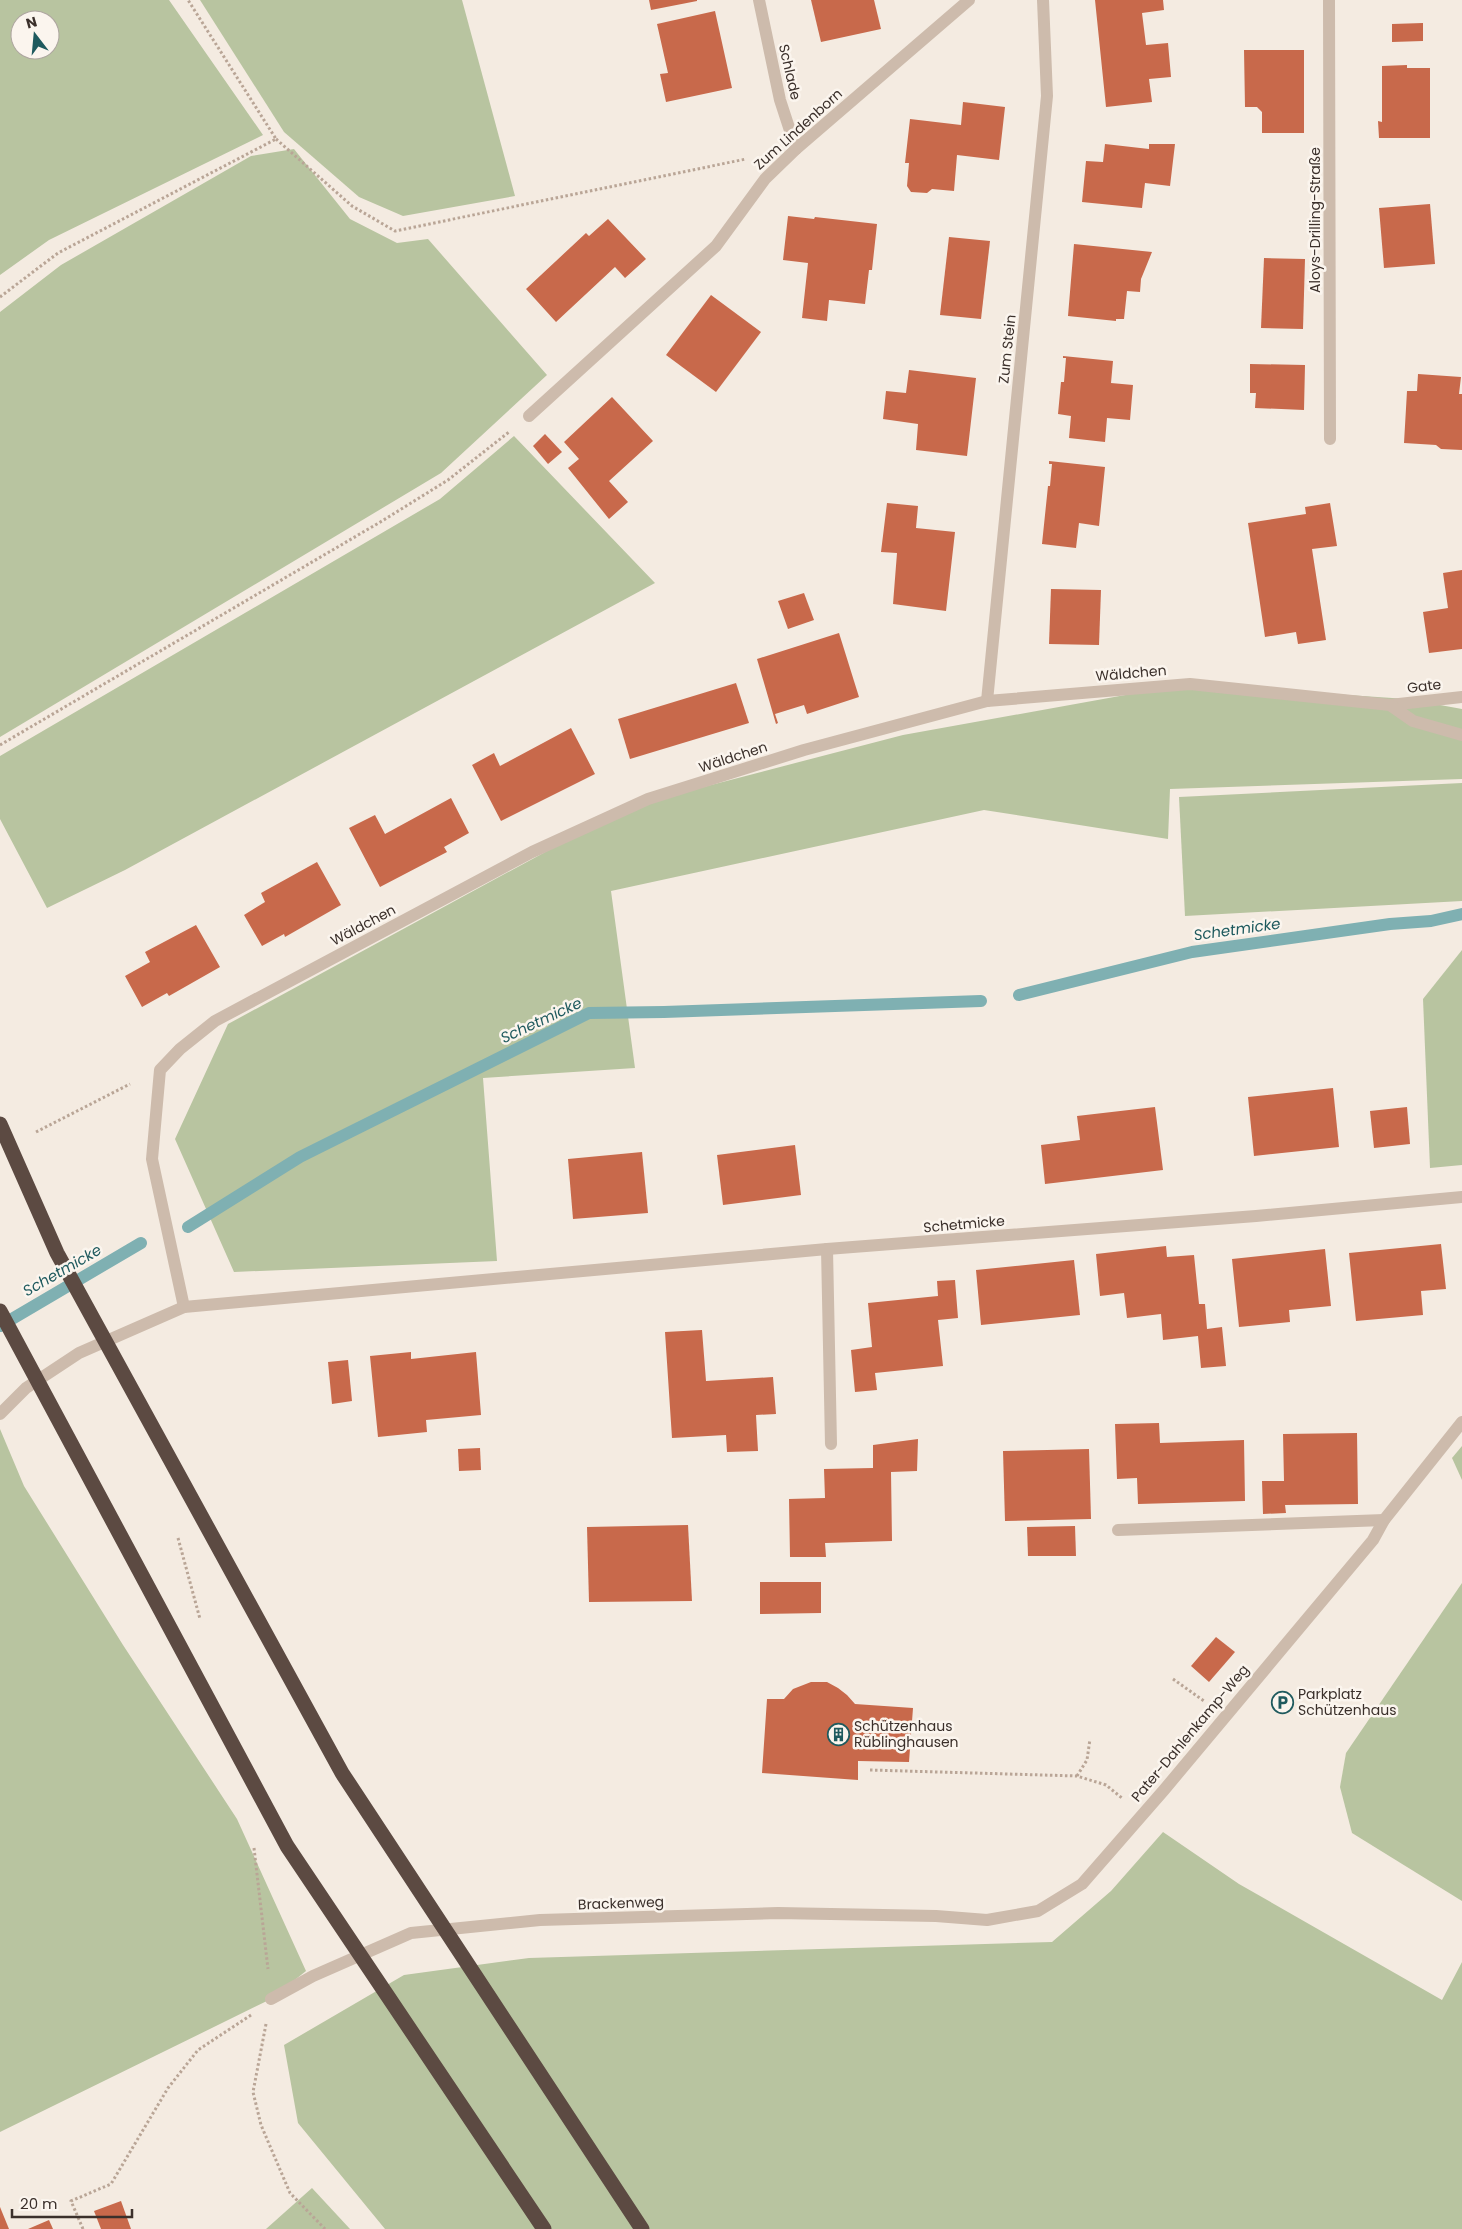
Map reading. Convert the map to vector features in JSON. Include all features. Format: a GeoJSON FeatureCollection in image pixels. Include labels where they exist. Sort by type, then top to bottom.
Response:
{"type":"FeatureCollection","features":[{"type":"Feature","properties":{"kind":"highway"},"geometry":{"type":"LineString","coordinates":[[0,1124],[57,1253],[342,1773],[642,2229]]}},
{"type":"Feature","properties":{"kind":"highway"},"geometry":{"type":"LineString","coordinates":[[0,1311],[286,1846],[544,2229]]}},
{"type":"Feature","properties":{"kind":"street","name":"Schlade"},"geometry":{"type":"LineString","coordinates":[[759,0],[780,100],[796,149]]}},
{"type":"Feature","properties":{"kind":"street","name":"Zum Lindenborn"},"geometry":{"type":"LineString","coordinates":[[529,416],[716,246],[765,179],[796,149],[969,0]]}},
{"type":"Feature","properties":{"kind":"street","name":"Zum Stein"},"geometry":{"type":"LineString","coordinates":[[988,701],[1047,96],[1043,0]]}},
{"type":"Feature","properties":{"kind":"street","name":"Aloys-Drilling-Straße"},"geometry":{"type":"LineString","coordinates":[[1329,0],[1330,440]]}},
{"type":"Feature","properties":{"kind":"street","name":"Wäldchen"},"geometry":{"type":"LineString","coordinates":[[160,1070],[180,1048],[215,1021],[532,852],[648,799],[804,750],[988,701],[1190,684],[1390,705]]}},
{"type":"Feature","properties":{"kind":"street","name":"Gate"},"geometry":{"type":"LineString","coordinates":[[1390,705],[1462,697]]}},
{"type":"Feature","properties":{"kind":"street"},"geometry":{"type":"LineString","coordinates":[[1390,705],[1412,721],[1462,735]]}},
{"type":"Feature","properties":{"kind":"street"},"geometry":{"type":"LineString","coordinates":[[160,1070],[152,1158],[184,1308]]}},
{"type":"Feature","properties":{"kind":"street","name":"Schetmicke"},"geometry":{"type":"LineString","coordinates":[[0,1414],[26,1388],[79,1353],[184,1308],[827,1248],[1256,1216],[1462,1197]]}},
{"type":"Feature","properties":{"kind":"street"},"geometry":{"type":"LineString","coordinates":[[827,1248],[831,1444]]}},
{"type":"Feature","properties":{"kind":"street","name":"Pater-Dahlenkamp-Weg"},"geometry":{"type":"LineString","coordinates":[[987,1920],[1038,1911],[1082,1884],[1164,1790],[1373,1540],[1384,1520],[1462,1422]]}},
{"type":"Feature","properties":{"kind":"street"},"geometry":{"type":"LineString","coordinates":[[1118,1530],[1384,1520]]}},
{"type":"Feature","properties":{"kind":"street","name":"Brackenweg"},"geometry":{"type":"LineString","coordinates":[[271,1999],[313,1976],[411,1933],[540,1920],[778,1913],[936,1916],[987,1920]]}},
{"type":"Feature","properties":{"kind":"path"},"geometry":{"type":"LineString","coordinates":[[188,0],[276,139],[352,206],[395,231],[749,158]]}},
{"type":"Feature","properties":{"kind":"path"},"geometry":{"type":"LineString","coordinates":[[0,297],[58,253],[276,139]]}},
{"type":"Feature","properties":{"kind":"path"},"geometry":{"type":"LineString","coordinates":[[0,745],[382,521],[448,480],[529,416]]}},
{"type":"Feature","properties":{"kind":"path"},"geometry":{"type":"LineString","coordinates":[[33,1134],[160,1070]]}},
{"type":"Feature","properties":{"kind":"path"},"geometry":{"type":"LineString","coordinates":[[1173,1679],[1224,1716]]}},
{"type":"Feature","properties":{"kind":"path"},"geometry":{"type":"LineString","coordinates":[[1077,1776],[1087,1760],[1090,1739]]}},
{"type":"Feature","properties":{"kind":"path"},"geometry":{"type":"LineString","coordinates":[[870,1770],[1077,1776],[1106,1785],[1141,1815]]}},
{"type":"Feature","properties":{"kind":"path"},"geometry":{"type":"LineString","coordinates":[[82,2229],[72,2201],[111,2184],[168,2088],[198,2050],[271,1999]]}},
{"type":"Feature","properties":{"kind":"path"},"geometry":{"type":"LineString","coordinates":[[271,1999],[253,2092],[261,2125],[290,2192],[325,2229]]}},
{"type":"Feature","properties":{"kind":"green space"},"geometry":{"type":"Polygon","coordinates":[[[0,0],[169,0],[263,135],[49,240],[0,275],[0,0]]]}},
{"type":"Feature","properties":{"kind":"green space"},"geometry":{"type":"Polygon","coordinates":[[[200,0],[462,0],[515,196],[403,216],[359,197],[284,132],[200,0]]]}},
{"type":"Feature","properties":{"kind":"green space"},"geometry":{"type":"Polygon","coordinates":[[[294,149],[350,219],[397,243],[428,239],[547,375],[441,473],[0,737],[0,312],[61,265],[251,156],[294,149]]]}},
{"type":"Feature","properties":{"kind":"green space"},"geometry":{"type":"Polygon","coordinates":[[[514,436],[655,583],[125,870],[47,908],[0,819],[0,756],[440,499],[514,436]]]}},
{"type":"Feature","properties":{"kind":"green space"},"geometry":{"type":"Polygon","coordinates":[[[1186,684],[1407,699],[1462,709],[1462,779],[1170,789],[1168,839],[984,810],[611,891],[635,1068],[483,1078],[497,1261],[234,1272],[175,1139],[228,1024],[630,806],[903,735],[1186,684]]]}},
{"type":"Feature","properties":{"kind":"green space"},"geometry":{"type":"Polygon","coordinates":[[[1462,783],[1462,901],[1185,916],[1179,797],[1462,783]]]}},
{"type":"Feature","properties":{"kind":"green space"},"geometry":{"type":"Polygon","coordinates":[[[1462,950],[1462,1165],[1430,1168],[1423,999],[1462,950]]]}},
{"type":"Feature","properties":{"kind":"green space"},"geometry":{"type":"Polygon","coordinates":[[[0,1429],[24,1486],[123,1645],[237,1819],[306,1971],[271,1999],[0,2132],[0,1429]]]}},
{"type":"Feature","properties":{"kind":"green space"},"geometry":{"type":"Polygon","coordinates":[[[1462,1446],[1462,1480],[1452,1458],[1462,1446]]]}},
{"type":"Feature","properties":{"kind":"green space"},"geometry":{"type":"Polygon","coordinates":[[[1462,1583],[1462,1901],[1352,1833],[1340,1787],[1346,1753],[1462,1583]]]}},
{"type":"Feature","properties":{"kind":"green space"},"geometry":{"type":"Polygon","coordinates":[[[1163,1832],[1239,1884],[1442,2000],[1462,1962],[1462,2229],[385,2229],[298,2123],[284,2045],[404,1975],[529,1958],[1052,1942],[1111,1891],[1163,1832]]]}},
{"type":"Feature","properties":{"kind":"green space"},"geometry":{"type":"Polygon","coordinates":[[[312,2188],[350,2229],[266,2229],[312,2188]]]}},
{"type":"Feature","properties":{"kind":"building"},"geometry":{"type":"Polygon","coordinates":[[[649,0],[697,0],[697,1],[651,10],[649,0]]]}},
{"type":"Feature","properties":{"kind":"building"},"geometry":{"type":"Polygon","coordinates":[[[811,0],[874,0],[881,29],[821,42],[811,0]]]}},
{"type":"Feature","properties":{"kind":"building"},"geometry":{"type":"Polygon","coordinates":[[[1095,0],[1163,0],[1164,10],[1142,13],[1146,45],[1168,43],[1171,77],[1149,79],[1152,102],[1106,107],[1095,0]]]}},
{"type":"Feature","properties":{"kind":"building"},"geometry":{"type":"Polygon","coordinates":[[[715,11],[732,88],[666,102],[660,74],[668,73],[657,24],[715,11]]]}},
{"type":"Feature","properties":{"kind":"building"},"geometry":{"type":"Polygon","coordinates":[[[1423,23],[1423,41],[1392,42],[1392,24],[1423,23]]]}},
{"type":"Feature","properties":{"kind":"building"},"geometry":{"type":"Polygon","coordinates":[[[1244,50],[1304,50],[1304,133],[1262,133],[1262,112],[1257,107],[1245,107],[1244,50]]]}},
{"type":"Feature","properties":{"kind":"building"},"geometry":{"type":"Polygon","coordinates":[[[1407,65],[1407,68],[1430,68],[1430,138],[1379,138],[1378,121],[1382,122],[1382,66],[1407,65]]]}},
{"type":"Feature","properties":{"kind":"building"},"geometry":{"type":"Polygon","coordinates":[[[963,102],[1005,107],[999,160],[957,155],[954,191],[932,189],[927,193],[911,192],[907,186],[909,163],[905,163],[910,119],[961,125],[963,102]]]}},
{"type":"Feature","properties":{"kind":"building"},"geometry":{"type":"Polygon","coordinates":[[[1105,144],[1149,149],[1149,144],[1175,144],[1170,186],[1145,183],[1142,208],[1082,202],[1086,161],[1103,162],[1105,144]]]}},
{"type":"Feature","properties":{"kind":"building"},"geometry":{"type":"Polygon","coordinates":[[[1430,204],[1435,264],[1384,268],[1379,208],[1430,204]]]}},
{"type":"Feature","properties":{"kind":"building"},"geometry":{"type":"Polygon","coordinates":[[[788,216],[877,224],[872,270],[869,270],[865,304],[829,300],[827,321],[802,318],[808,263],[783,260],[788,216]]]}},
{"type":"Feature","properties":{"kind":"building"},"geometry":{"type":"Polygon","coordinates":[[[608,219],[646,259],[625,278],[615,267],[556,322],[526,289],[586,233],[589,236],[608,219]]]}},
{"type":"Feature","properties":{"kind":"building"},"geometry":{"type":"Polygon","coordinates":[[[949,237],[990,241],[981,319],[940,315],[949,237]]]}},
{"type":"Feature","properties":{"kind":"building"},"geometry":{"type":"Polygon","coordinates":[[[1074,244],[1152,252],[1141,279],[1140,292],[1127,291],[1124,319],[1116,319],[1116,321],[1068,316],[1074,244]]]}},
{"type":"Feature","properties":{"kind":"building"},"geometry":{"type":"Polygon","coordinates":[[[1264,258],[1305,259],[1303,329],[1261,328],[1264,258]]]}},
{"type":"Feature","properties":{"kind":"building"},"geometry":{"type":"Polygon","coordinates":[[[711,295],[761,332],[716,392],[666,355],[711,295]]]}},
{"type":"Feature","properties":{"kind":"building"},"geometry":{"type":"Polygon","coordinates":[[[1063,356],[1113,361],[1111,383],[1133,385],[1130,420],[1107,418],[1105,442],[1069,438],[1071,416],[1058,414],[1061,382],[1064,382],[1066,358],[1063,358],[1063,356]]]}},
{"type":"Feature","properties":{"kind":"building"},"geometry":{"type":"Polygon","coordinates":[[[1250,364],[1305,365],[1304,410],[1255,408],[1256,393],[1250,393],[1250,364]]]}},
{"type":"Feature","properties":{"kind":"building"},"geometry":{"type":"Polygon","coordinates":[[[909,370],[976,378],[967,456],[916,450],[918,424],[883,419],[886,391],[906,393],[909,370]]]}},
{"type":"Feature","properties":{"kind":"building"},"geometry":{"type":"Polygon","coordinates":[[[1418,374],[1461,377],[1459,394],[1462,394],[1462,450],[1441,449],[1436,445],[1404,443],[1407,391],[1417,391],[1418,374]]]}},
{"type":"Feature","properties":{"kind":"building"},"geometry":{"type":"Polygon","coordinates":[[[612,397],[653,441],[609,481],[628,502],[609,519],[568,468],[579,459],[564,442],[612,397]]]}},
{"type":"Feature","properties":{"kind":"building"},"geometry":{"type":"Polygon","coordinates":[[[545,434],[562,452],[548,464],[533,446],[545,434]]]}},
{"type":"Feature","properties":{"kind":"building"},"geometry":{"type":"Polygon","coordinates":[[[1049,461],[1105,467],[1099,526],[1079,523],[1076,548],[1042,544],[1052,464],[1049,464],[1049,461]]]}},
{"type":"Feature","properties":{"kind":"building"},"geometry":{"type":"Polygon","coordinates":[[[887,503],[918,506],[916,528],[955,532],[946,611],[893,604],[897,553],[881,552],[887,503]]]}},
{"type":"Feature","properties":{"kind":"building"},"geometry":{"type":"Polygon","coordinates":[[[1330,503],[1337,546],[1312,549],[1326,640],[1298,644],[1296,632],[1265,637],[1248,523],[1306,514],[1305,507],[1330,503]]]}},
{"type":"Feature","properties":{"kind":"building"},"geometry":{"type":"Polygon","coordinates":[[[1462,570],[1462,649],[1429,653],[1423,612],[1448,608],[1443,573],[1462,570]]]}},
{"type":"Feature","properties":{"kind":"building"},"geometry":{"type":"Polygon","coordinates":[[[1051,589],[1101,590],[1099,645],[1049,644],[1051,589]]]}},
{"type":"Feature","properties":{"kind":"building"},"geometry":{"type":"Polygon","coordinates":[[[804,593],[814,620],[788,629],[778,601],[804,593]]]}},
{"type":"Feature","properties":{"kind":"building"},"geometry":{"type":"Polygon","coordinates":[[[839,633],[859,697],[807,714],[804,705],[775,714],[778,723],[776,724],[757,659],[839,633]]]}},
{"type":"Feature","properties":{"kind":"building"},"geometry":{"type":"Polygon","coordinates":[[[736,683],[749,723],[630,759],[618,719],[736,683]]]}},
{"type":"Feature","properties":{"kind":"building"},"geometry":{"type":"Polygon","coordinates":[[[571,728],[595,774],[501,821],[472,765],[494,753],[500,766],[571,728]]]}},
{"type":"Feature","properties":{"kind":"building"},"geometry":{"type":"Polygon","coordinates":[[[451,798],[469,833],[444,847],[447,852],[380,887],[349,828],[375,815],[385,834],[451,798]]]}},
{"type":"Feature","properties":{"kind":"building"},"geometry":{"type":"Polygon","coordinates":[[[317,862],[341,905],[285,937],[284,934],[262,946],[244,915],[265,902],[261,893],[317,862]]]}},
{"type":"Feature","properties":{"kind":"building"},"geometry":{"type":"Polygon","coordinates":[[[196,925],[220,967],[169,996],[167,993],[142,1007],[125,976],[150,962],[145,952],[196,925]]]}},
{"type":"Feature","properties":{"kind":"building"},"geometry":{"type":"Polygon","coordinates":[[[1333,1088],[1339,1147],[1254,1156],[1248,1097],[1333,1088]]]}},
{"type":"Feature","properties":{"kind":"building"},"geometry":{"type":"Polygon","coordinates":[[[1155,1107],[1163,1170],[1045,1184],[1041,1145],[1080,1140],[1077,1116],[1155,1107]]]}},
{"type":"Feature","properties":{"kind":"building"},"geometry":{"type":"Polygon","coordinates":[[[1407,1107],[1410,1144],[1374,1148],[1370,1111],[1407,1107]]]}},
{"type":"Feature","properties":{"kind":"building"},"geometry":{"type":"Polygon","coordinates":[[[795,1145],[801,1195],[723,1205],[717,1155],[795,1145]]]}},
{"type":"Feature","properties":{"kind":"building"},"geometry":{"type":"Polygon","coordinates":[[[642,1152],[648,1213],[573,1219],[568,1159],[642,1152]]]}},
{"type":"Feature","properties":{"kind":"building"},"geometry":{"type":"Polygon","coordinates":[[[1441,1244],[1446,1289],[1421,1291],[1423,1315],[1356,1321],[1349,1253],[1441,1244]]]}},
{"type":"Feature","properties":{"kind":"building"},"geometry":{"type":"Polygon","coordinates":[[[1166,1246],[1167,1257],[1194,1255],[1199,1304],[1205,1304],[1207,1329],[1222,1327],[1226,1366],[1201,1368],[1198,1336],[1163,1340],[1161,1314],[1127,1318],[1124,1293],[1100,1296],[1096,1254],[1166,1246]]]}},
{"type":"Feature","properties":{"kind":"building"},"geometry":{"type":"Polygon","coordinates":[[[1325,1249],[1331,1306],[1289,1310],[1290,1322],[1239,1327],[1232,1259],[1325,1249]]]}},
{"type":"Feature","properties":{"kind":"building"},"geometry":{"type":"Polygon","coordinates":[[[1074,1260],[1080,1315],[981,1325],[976,1270],[1074,1260]]]}},
{"type":"Feature","properties":{"kind":"building"},"geometry":{"type":"Polygon","coordinates":[[[955,1280],[958,1318],[938,1320],[943,1366],[875,1373],[877,1390],[855,1392],[851,1350],[872,1347],[868,1303],[938,1296],[937,1281],[955,1280]]]}},
{"type":"Feature","properties":{"kind":"building"},"geometry":{"type":"Polygon","coordinates":[[[702,1330],[706,1381],[773,1377],[776,1414],[756,1415],[758,1451],[727,1452],[726,1435],[672,1438],[665,1332],[702,1330]]]}},
{"type":"Feature","properties":{"kind":"building"},"geometry":{"type":"Polygon","coordinates":[[[411,1352],[411,1359],[476,1352],[481,1415],[426,1420],[427,1432],[378,1437],[370,1356],[411,1352]]]}},
{"type":"Feature","properties":{"kind":"building"},"geometry":{"type":"Polygon","coordinates":[[[348,1360],[352,1401],[332,1404],[328,1362],[348,1360]]]}},
{"type":"Feature","properties":{"kind":"building"},"geometry":{"type":"Polygon","coordinates":[[[1159,1423],[1160,1443],[1244,1440],[1245,1501],[1138,1504],[1137,1478],[1117,1479],[1115,1424],[1159,1423]]]}},
{"type":"Feature","properties":{"kind":"building"},"geometry":{"type":"Polygon","coordinates":[[[1357,1433],[1358,1504],[1285,1505],[1286,1513],[1263,1514],[1262,1481],[1284,1481],[1283,1434],[1357,1433]]]}},
{"type":"Feature","properties":{"kind":"building"},"geometry":{"type":"Polygon","coordinates":[[[918,1439],[917,1471],[891,1472],[892,1541],[825,1543],[826,1557],[790,1557],[789,1499],[825,1498],[824,1469],[873,1468],[873,1445],[918,1439]]]}},
{"type":"Feature","properties":{"kind":"building"},"geometry":{"type":"Polygon","coordinates":[[[480,1448],[481,1470],[459,1471],[458,1449],[480,1448]]]}},
{"type":"Feature","properties":{"kind":"building"},"geometry":{"type":"Polygon","coordinates":[[[1089,1449],[1091,1519],[1005,1521],[1003,1451],[1089,1449]]]}},
{"type":"Feature","properties":{"kind":"building"},"geometry":{"type":"Polygon","coordinates":[[[688,1525],[692,1601],[589,1602],[587,1527],[688,1525]]]}},
{"type":"Feature","properties":{"kind":"building"},"geometry":{"type":"Polygon","coordinates":[[[1075,1526],[1076,1556],[1028,1556],[1027,1527],[1075,1526]]]}},
{"type":"Feature","properties":{"kind":"building"},"geometry":{"type":"Polygon","coordinates":[[[760,1582],[821,1582],[821,1613],[760,1614],[760,1582]]]}},
{"type":"Feature","properties":{"kind":"building"},"geometry":{"type":"Polygon","coordinates":[[[1216,1637],[1235,1652],[1209,1682],[1191,1666],[1216,1637]]]}},
{"type":"Feature","properties":{"kind":"building","name":"Schützenhaus Rüblinghausen"},"geometry":{"type":"Polygon","coordinates":[[[811,1682],[827,1682],[847,1695],[855,1704],[913,1708],[909,1762],[858,1761],[858,1780],[762,1773],[767,1699],[784,1699],[793,1689],[811,1682]]]}},
{"type":"Feature","properties":{"kind":"building"},"geometry":{"type":"Polygon","coordinates":[[[121,2201],[131,2229],[101,2229],[94,2211],[121,2201]]]}},
{"type":"Feature","properties":{"kind":"building"},"geometry":{"type":"Polygon","coordinates":[[[0,2207],[9,2229],[0,2229],[0,2207]]]}},
{"type":"Feature","properties":{"kind":"building"},"geometry":{"type":"Polygon","coordinates":[[[49,2220],[53,2229],[28,2229],[49,2220]]]}},
{"type":"Feature","properties":{"kind":"waterway","name":"Schetmicke"},"geometry":{"type":"LineString","coordinates":[[1019,995],[1192,952],[1390,924],[1431,921],[1462,914]]}},
{"type":"Feature","properties":{"kind":"waterway","name":"Schetmicke"},"geometry":{"type":"LineString","coordinates":[[188,1227],[300,1157],[589,1013],[981,1001]]}},
{"type":"Feature","properties":{"kind":"waterway","name":"Schetmicke"},"geometry":{"type":"LineString","coordinates":[[0,1326],[141,1243]]}},
{"type":"Feature","properties":{"kind":"place","name":"Parkplatz Schützenhaus"},"geometry":{"type":"Point","coordinates":[1282,1702]}},
{"type":"Feature","properties":{"kind":"place","name":"Schützenhaus Rüblinghausen"},"geometry":{"type":"Point","coordinates":[838,1734]}}]}
